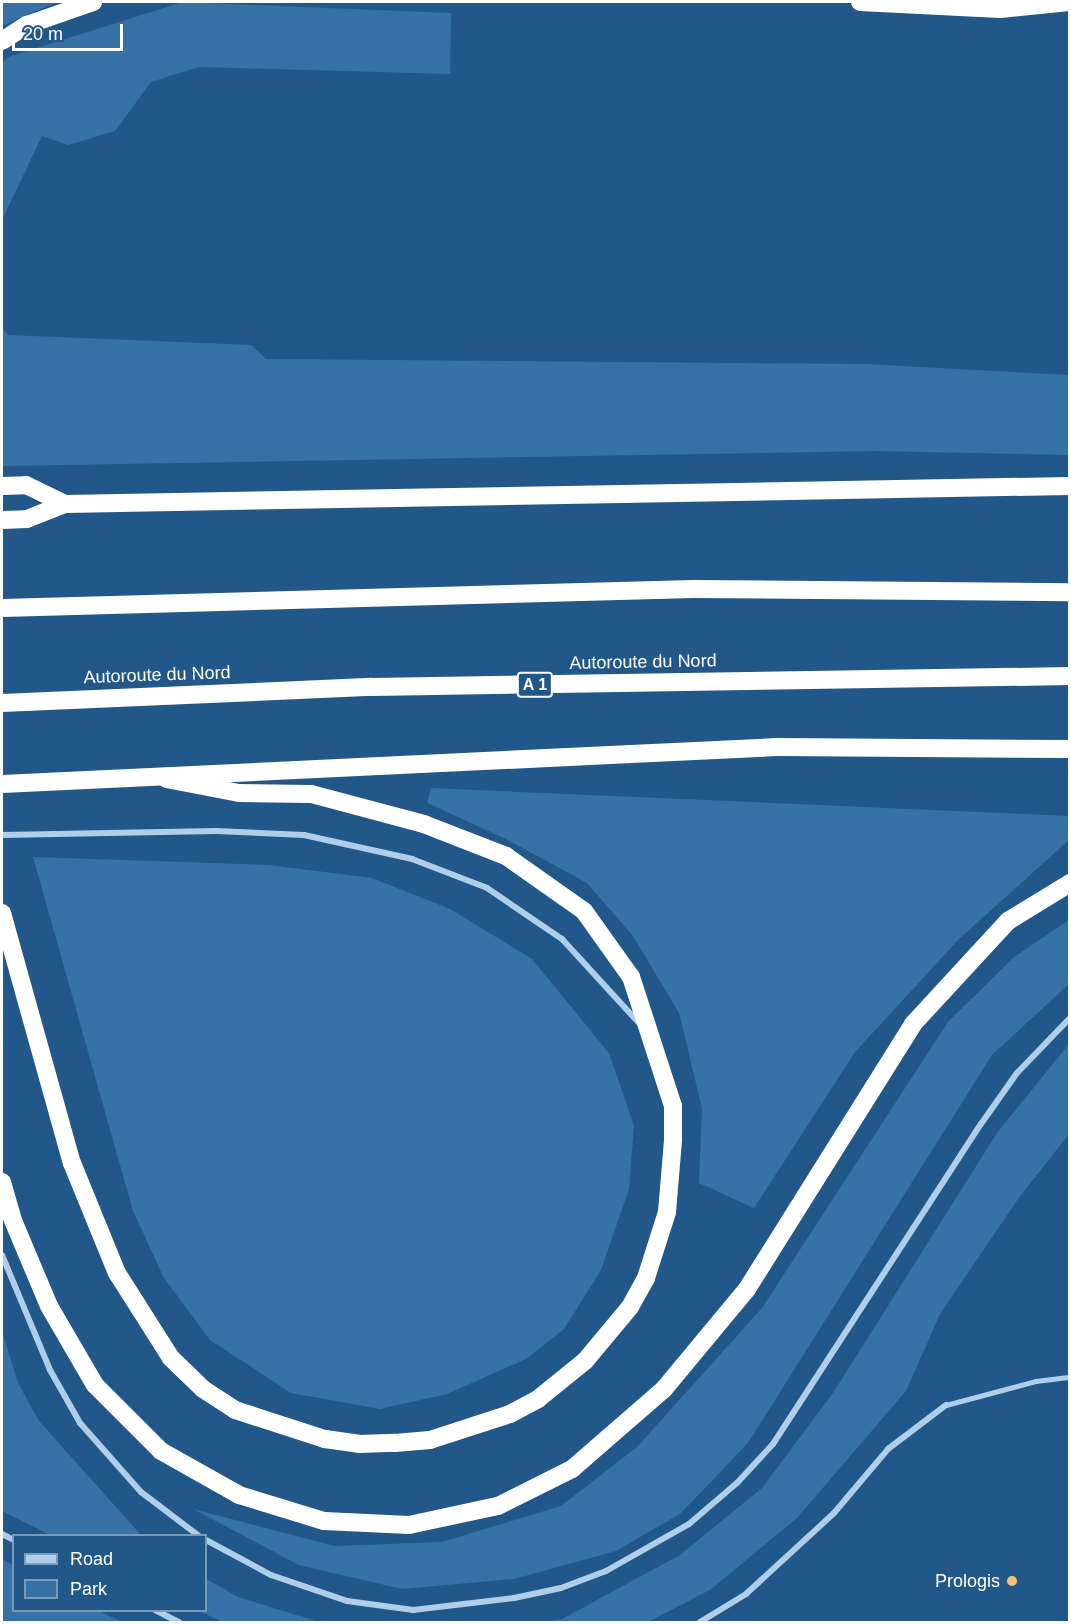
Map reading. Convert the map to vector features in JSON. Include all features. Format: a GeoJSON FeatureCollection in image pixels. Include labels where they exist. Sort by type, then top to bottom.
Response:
{"type":"FeatureCollection","features":[{"type":"Feature","properties":{"kind":"highway"},"geometry":{"type":"LineString","coordinates":[[2,41],[27,25],[93,2]]}},
{"type":"Feature","properties":{"kind":"highway"},"geometry":{"type":"LineString","coordinates":[[860,2],[1000,9],[1068,2]]}},
{"type":"Feature","properties":{"kind":"highway"},"geometry":{"type":"LineString","coordinates":[[2,486],[26,485],[65,504]]}},
{"type":"Feature","properties":{"kind":"highway"},"geometry":{"type":"LineString","coordinates":[[2,520],[27,519],[65,504],[1070,486]]}},
{"type":"Feature","properties":{"kind":"highway"},"geometry":{"type":"LineString","coordinates":[[2,608],[693,589],[1070,592]]}},
{"type":"Feature","properties":{"kind":"highway","name":"Autoroute du Nord"},"geometry":{"type":"LineString","coordinates":[[2,702],[372,687],[1070,676]]}},
{"type":"Feature","properties":{"kind":"highway"},"geometry":{"type":"LineString","coordinates":[[2,784],[166,779],[777,747],[1070,749]]}},
{"type":"Feature","properties":{"kind":"highway"},"geometry":{"type":"LineString","coordinates":[[2,913],[72,1163],[117,1273],[142,1316],[171,1358],[203,1389],[235,1410],[326,1439],[359,1444],[395,1443],[430,1440],[464,1432],[510,1414],[538,1399],[585,1361],[609,1336],[646,1278],[667,1212],[672,1176],[673,1106],[663,1069],[645,1028],[631,977],[584,911],[506,856],[424,824],[310,794],[239,793],[166,779]]}},
{"type":"Feature","properties":{"kind":"highway"},"geometry":{"type":"LineString","coordinates":[[2,1182],[12,1218],[49,1306],[95,1385],[161,1451],[238,1495],[324,1521],[409,1525],[498,1506],[572,1469],[664,1389],[747,1289],[913,1024],[1008,921],[1070,883]]}},
{"type":"Feature","properties":{"kind":"street"},"geometry":{"type":"LineString","coordinates":[[2,835],[216,831],[304,836],[412,859],[487,888],[562,939],[645,1028]]}},
{"type":"Feature","properties":{"kind":"street"},"geometry":{"type":"LineString","coordinates":[[207,1541],[271,1575],[347,1600],[413,1610],[514,1598],[561,1587],[606,1570],[689,1524],[737,1483],[773,1444],[981,1124],[1017,1073],[1070,1018]]}},
{"type":"Feature","properties":{"kind":"street"},"geometry":{"type":"LineString","coordinates":[[2,1255],[46,1361],[80,1423],[141,1492],[196,1534]]}},
{"type":"Feature","properties":{"kind":"street"},"geometry":{"type":"LineString","coordinates":[[700,1623],[746,1594],[834,1513],[888,1449],[946,1405]]}},
{"type":"Feature","properties":{"kind":"street"},"geometry":{"type":"LineString","coordinates":[[157,1612],[179,1623]]}},
{"type":"Feature","properties":{"kind":"lane"},"geometry":{"type":"LineString","coordinates":[[946,1405],[1036,1381],[1070,1377]]}},
{"type":"Feature","properties":{"kind":"green space"},"geometry":{"type":"Polygon","coordinates":[[[2,2],[57,2],[2,26],[2,2]]]}},
{"type":"Feature","properties":{"kind":"green space"},"geometry":{"type":"Polygon","coordinates":[[[183,2],[451,13],[450,74],[199,67],[151,82],[115,131],[68,145],[42,136],[2,220],[2,63],[8,57],[183,2]]]}},
{"type":"Feature","properties":{"kind":"green space"},"geometry":{"type":"Polygon","coordinates":[[[2,327],[8,335],[251,345],[266,359],[866,364],[1069,375],[1069,455],[875,451],[2,466],[2,327]]]}},
{"type":"Feature","properties":{"kind":"green space"},"geometry":{"type":"Polygon","coordinates":[[[431,788],[1069,816],[1069,840],[959,939],[855,1052],[754,1208],[699,1183],[702,1108],[679,1013],[633,936],[587,883],[506,839],[427,803],[431,788]]]}},
{"type":"Feature","properties":{"kind":"green space"},"geometry":{"type":"Polygon","coordinates":[[[33,857],[269,865],[372,878],[450,909],[532,959],[609,1053],[634,1126],[629,1189],[601,1270],[564,1329],[526,1359],[447,1394],[380,1409],[291,1393],[210,1340],[164,1278],[133,1211],[33,857]]]}},
{"type":"Feature","properties":{"kind":"green space"},"geometry":{"type":"Polygon","coordinates":[[[1069,920],[1069,984],[992,1055],[748,1443],[680,1514],[616,1551],[514,1579],[402,1589],[299,1565],[193,1509],[334,1546],[442,1542],[561,1506],[637,1447],[762,1308],[948,1022],[1014,957],[1069,920]]]}},
{"type":"Feature","properties":{"kind":"green space"},"geometry":{"type":"Polygon","coordinates":[[[1069,1044],[1069,1134],[1018,1199],[940,1314],[906,1391],[797,1518],[710,1590],[648,1622],[543,1622],[562,1619],[680,1555],[762,1488],[833,1393],[997,1133],[1069,1044]]]}},
{"type":"Feature","properties":{"kind":"green space"},"geometry":{"type":"Polygon","coordinates":[[[2,1331],[18,1383],[39,1421],[140,1534],[48,1534],[2,1511],[2,1331]]]}},
{"type":"Feature","properties":{"kind":"green space"},"geometry":{"type":"Polygon","coordinates":[[[2,1559],[12,1564],[12,1612],[101,1612],[122,1622],[2,1622],[2,1559]]]}},
{"type":"Feature","properties":{"kind":"green space"},"geometry":{"type":"Polygon","coordinates":[[[207,1580],[238,1597],[319,1622],[223,1622],[201,1612],[207,1612],[207,1580]]]}},
{"type":"Feature","properties":{"kind":"place","name":"Prologis"},"geometry":{"type":"Point","coordinates":[1012,1581]}}]}
